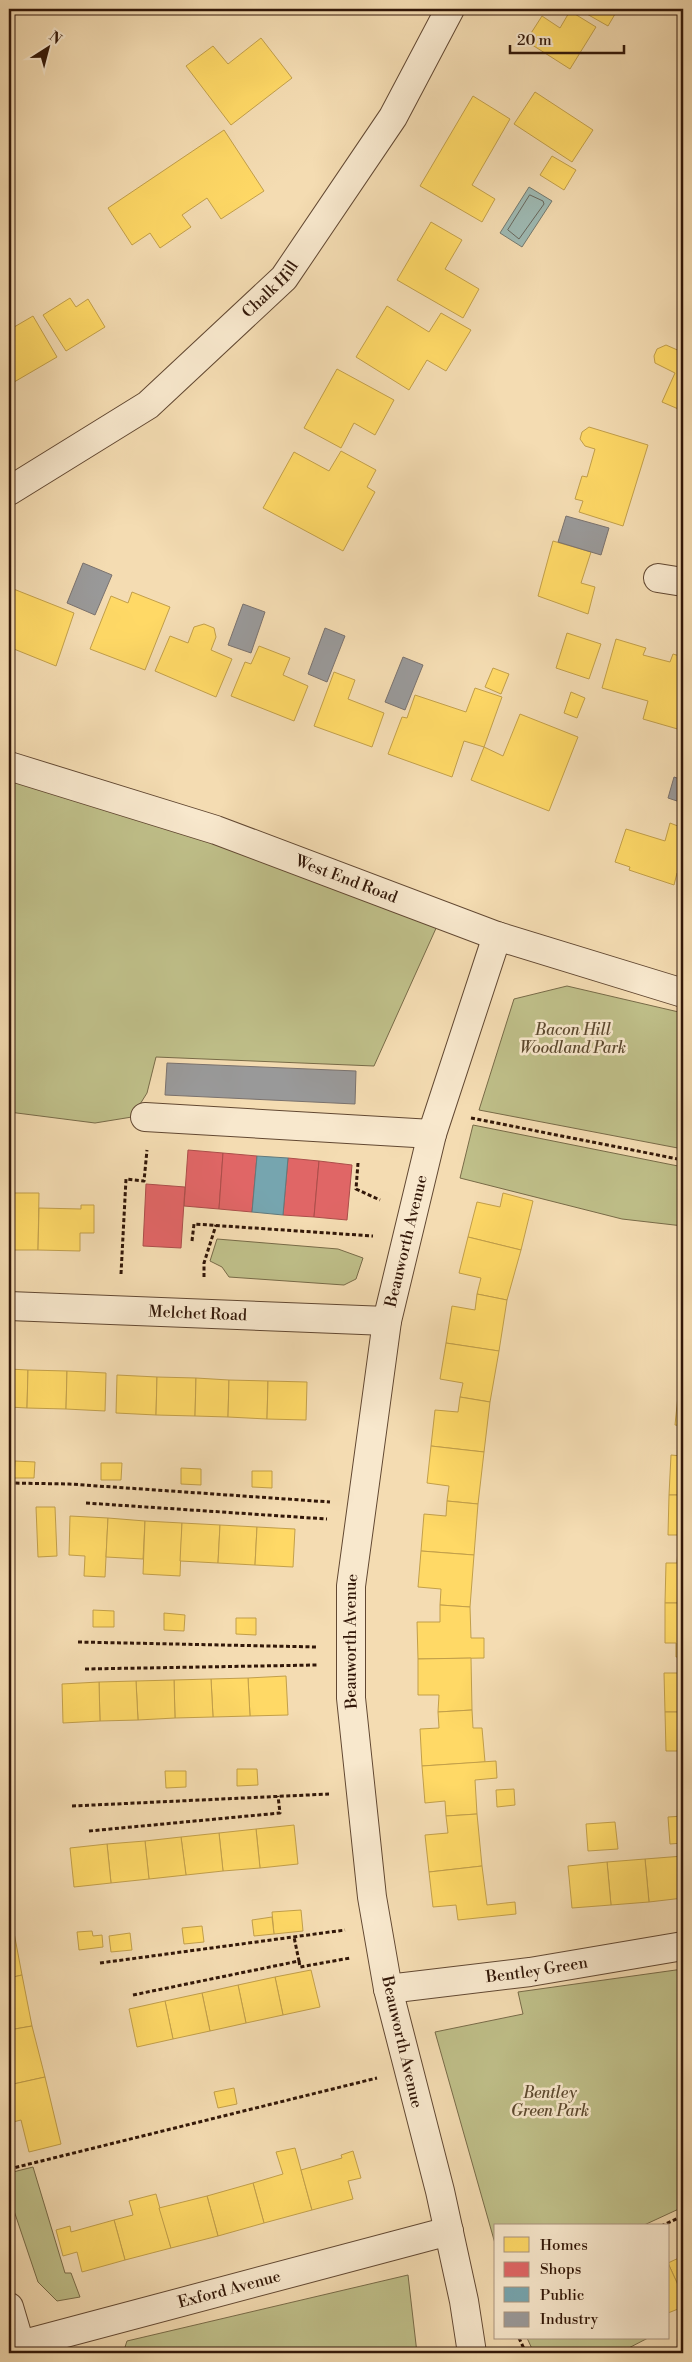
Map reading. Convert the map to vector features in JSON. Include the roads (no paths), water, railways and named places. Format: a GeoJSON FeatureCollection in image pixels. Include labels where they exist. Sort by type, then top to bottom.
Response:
{"type":"FeatureCollection","features":[{"type":"Feature","properties":{"kind":"street","name":"Chalk Hill"},"geometry":{"type":"LineString","coordinates":[[9,491],[148,405],[284,278],[393,117],[450,9]]}},
{"type":"Feature","properties":{"kind":"street","name":"West End Road"},"geometry":{"type":"LineString","coordinates":[[9,766],[216,830],[497,936],[683,993]]}},
{"type":"Feature","properties":{"kind":"street","name":"Beauworth Avenue"},"geometry":{"type":"LineString","coordinates":[[472,2353],[449,2231],[388,1989],[380,1939],[351,1698],[351,1586],[386,1321],[435,1123],[497,936]]}},
{"type":"Feature","properties":{"kind":"street"},"geometry":{"type":"LineString","coordinates":[[145,1117],[435,1123]]}},
{"type":"Feature","properties":{"kind":"street","name":"Melchet Road"},"geometry":{"type":"LineString","coordinates":[[9,1306],[386,1321]]}},
{"type":"Feature","properties":{"kind":"street","name":"Bentley Green"},"geometry":{"type":"LineString","coordinates":[[388,1989],[530,1972],[683,1946]]}},
{"type":"Feature","properties":{"kind":"street","name":"Exford Avenue"},"geometry":{"type":"LineString","coordinates":[[14,2346],[449,2231]]}},
{"type":"Feature","properties":{"kind":"street"},"geometry":{"type":"LineString","coordinates":[[9,2307],[14,2346]]}},
{"type":"Feature","properties":{"kind":"water"},"geometry":{"type":"Polygon","coordinates":[[[529,187],[552,201],[522,247],[500,233],[529,187]]]}},
{"type":"Feature","properties":{"kind":"park label","name":"Bacon Hill Woodland Park"},"geometry":{"type":"Point","coordinates":[573,1039]}},
{"type":"Feature","properties":{"kind":"park label","name":"Bentley Green Park"},"geometry":{"type":"Point","coordinates":[550,2102]}}]}
